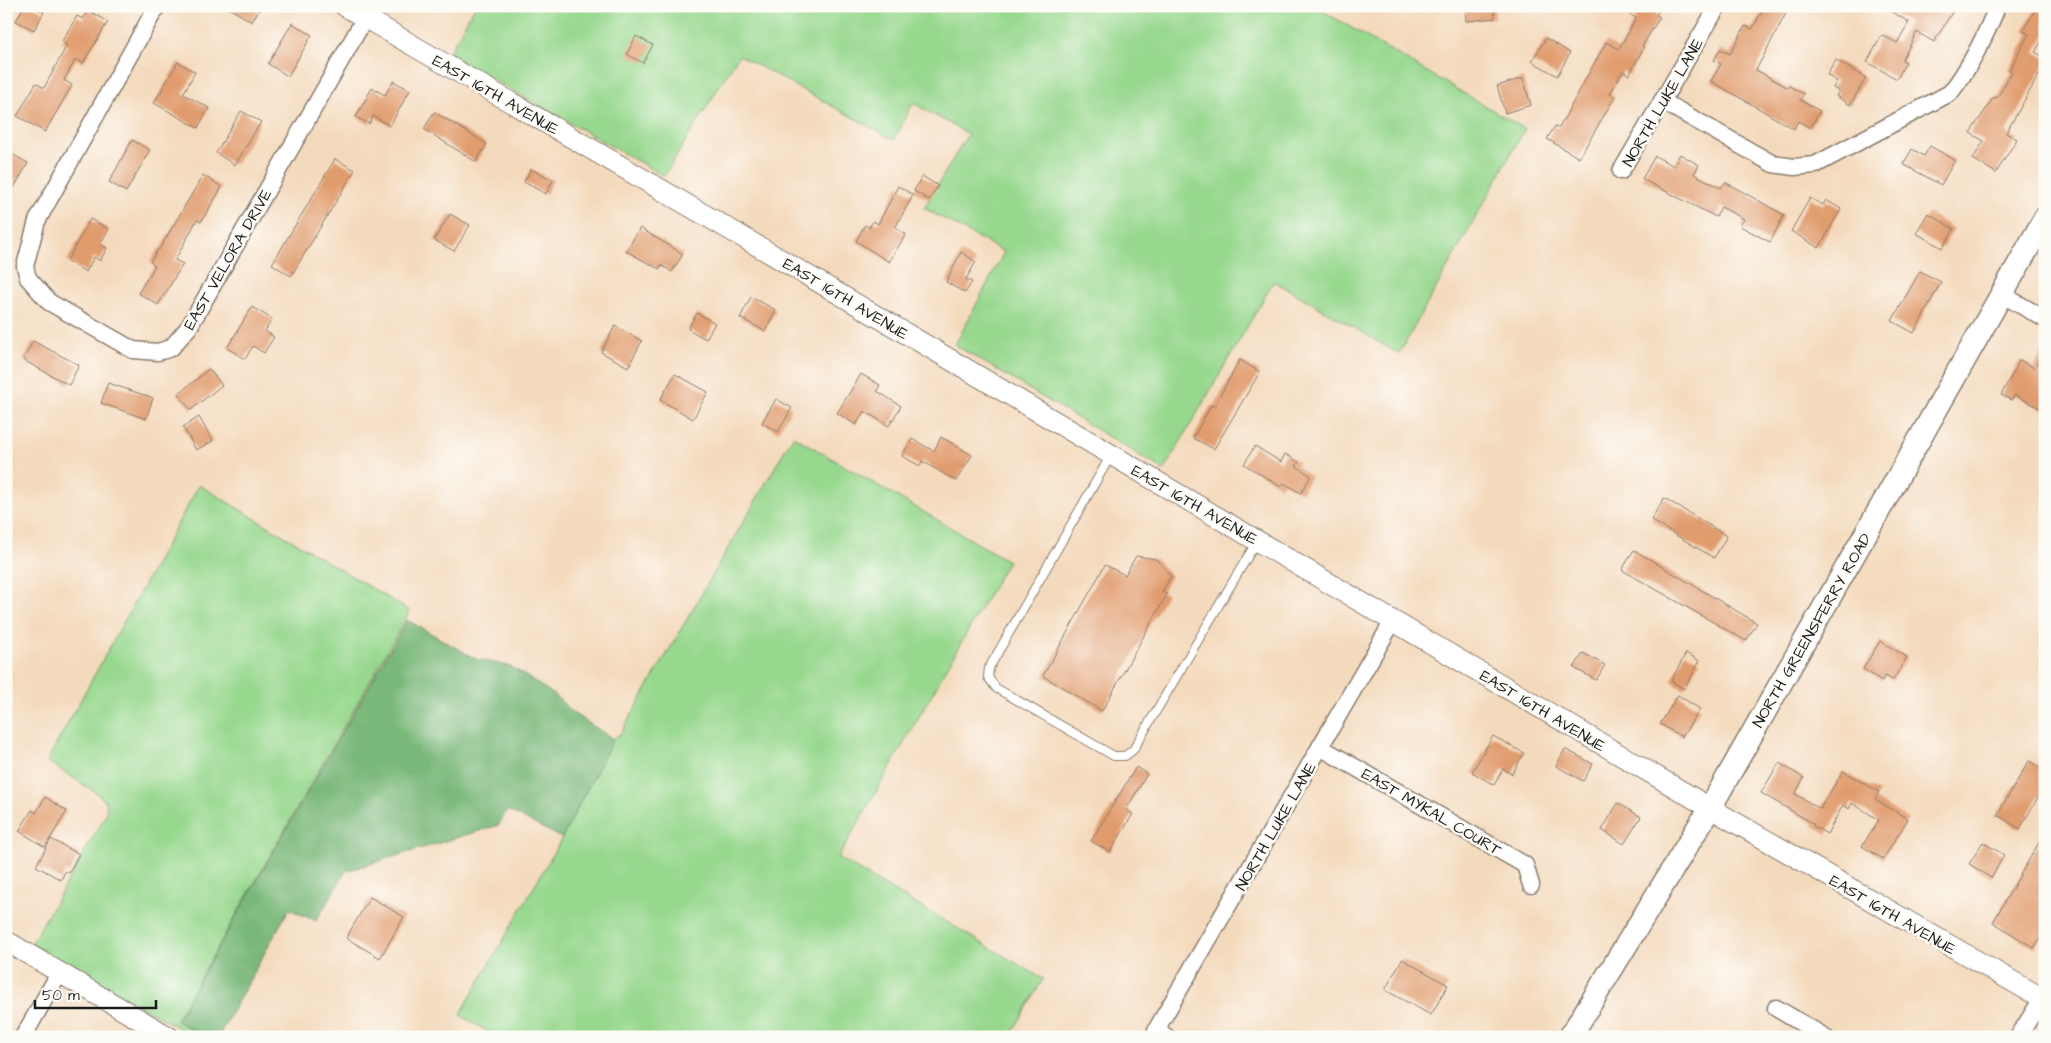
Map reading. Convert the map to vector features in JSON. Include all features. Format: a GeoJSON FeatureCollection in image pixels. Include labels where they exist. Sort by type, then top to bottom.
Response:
{"type":"FeatureCollection","features":[{"type":"Feature","properties":{"kind":"main road","name":"NORTH GREENSFERRY ROAD"},"geometry":{"type":"LineString","coordinates":[[1570,1037],[1710,808],[2045,218]]}},
{"type":"Feature","properties":{"kind":"street","name":"EAST VELORA DRIVE"},"geometry":{"type":"LineString","coordinates":[[157,6],[38,221],[25,266],[28,278],[49,302],[133,350],[158,352],[171,348],[189,327],[365,18]]}},
{"type":"Feature","properties":{"kind":"street","name":"EAST 16TH AVENUE"},"geometry":{"type":"LineString","coordinates":[[345,6],[1710,808],[2044,998]]}},
{"type":"Feature","properties":{"kind":"street","name":"NORTH LUKE LANE"},"geometry":{"type":"LineString","coordinates":[[1621,171],[1718,6]]}},
{"type":"Feature","properties":{"kind":"street"},"geometry":{"type":"LineString","coordinates":[[1662,101],[1773,164],[1794,167],[1815,165],[1950,93],[1963,76],[1990,25],[1995,12],[1993,6]]}},
{"type":"Feature","properties":{"kind":"street"},"geometry":{"type":"LineString","coordinates":[[2001,294],[2045,319]]}},
{"type":"Feature","properties":{"kind":"street","name":"NORTH LUKE LANE"},"geometry":{"type":"LineString","coordinates":[[1162,1034],[1320,747],[1393,621]]}},
{"type":"Feature","properties":{"kind":"street","name":"EAST MYKAL COURT"},"geometry":{"type":"LineString","coordinates":[[1320,747],[1525,865],[1532,885]]}},
{"type":"Feature","properties":{"kind":"street"},"geometry":{"type":"LineString","coordinates":[[6,941],[169,1037]]}},
{"type":"Feature","properties":{"kind":"street"},"geometry":{"type":"LineString","coordinates":[[23,1037],[60,972]]}},
{"type":"Feature","properties":{"kind":"street"},"geometry":{"type":"LineString","coordinates":[[2018,1037],[2044,998]]}},
{"type":"Feature","properties":{"kind":"street"},"geometry":{"type":"LineString","coordinates":[[1776,1008],[1825,1037]]}},
{"type":"Feature","properties":{"kind":"lane"},"geometry":{"type":"LineString","coordinates":[[1111,455],[989,668],[988,678],[996,688],[1114,756],[1125,756],[1133,750],[1258,541]]}},
{"type":"Feature","properties":{"kind":"green space"},"geometry":{"type":"Polygon","coordinates":[[[475,6],[1314,6],[1525,129],[1399,354],[1274,281],[1164,470],[955,345],[1004,252],[924,208],[968,134],[913,103],[894,140],[739,55],[664,176],[448,54],[475,6]]]}},
{"type":"Feature","properties":{"kind":"green space"},"geometry":{"type":"Polygon","coordinates":[[[793,436],[1008,561],[838,858],[1043,979],[1010,1037],[497,1037],[460,1015],[562,838],[613,739],[621,733],[793,436]]]}},
{"type":"Feature","properties":{"kind":"green space"},"geometry":{"type":"Polygon","coordinates":[[[199,485],[410,611],[176,1020],[208,1037],[195,1037],[31,944],[106,815],[107,803],[98,794],[47,761],[199,485]]]}},
{"type":"Feature","properties":{"kind":"green space"},"geometry":{"type":"Polygon","coordinates":[[[407,620],[476,659],[512,667],[556,696],[573,713],[613,739],[562,838],[507,810],[499,825],[346,871],[316,921],[289,909],[218,1037],[208,1037],[176,1021],[407,620]]]}},
{"type":"Feature","properties":{"kind":"building"},"geometry":{"type":"Polygon","coordinates":[[[24,6],[32,6],[44,12],[34,30],[16,21],[24,6]]]}},
{"type":"Feature","properties":{"kind":"building"},"geometry":{"type":"Polygon","coordinates":[[[226,6],[261,6],[252,22],[226,6]]]}},
{"type":"Feature","properties":{"kind":"building"},"geometry":{"type":"Polygon","coordinates":[[[1465,6],[1494,6],[1495,18],[1466,21],[1465,6]]]}},
{"type":"Feature","properties":{"kind":"building"},"geometry":{"type":"Polygon","coordinates":[[[1617,6],[1661,6],[1656,15],[1660,17],[1642,46],[1644,47],[1629,75],[1623,71],[1610,94],[1615,97],[1579,158],[1547,139],[1555,126],[1559,128],[1606,42],[1619,49],[1636,18],[1617,6]]]}},
{"type":"Feature","properties":{"kind":"building"},"geometry":{"type":"Polygon","coordinates":[[[1765,6],[1790,6],[1756,70],[1788,88],[1789,86],[1804,94],[1800,100],[1820,111],[1810,128],[1798,121],[1794,129],[1711,81],[1721,64],[1714,60],[1720,49],[1730,54],[1745,26],[1752,29],[1765,6]]]}},
{"type":"Feature","properties":{"kind":"building"},"geometry":{"type":"Polygon","coordinates":[[[1882,6],[1944,6],[1953,11],[1934,42],[1917,32],[1902,60],[1906,62],[1897,79],[1867,62],[1882,35],[1897,43],[1909,22],[1882,6]]]}},
{"type":"Feature","properties":{"kind":"building"},"geometry":{"type":"Polygon","coordinates":[[[2037,6],[2045,6],[2045,35],[2035,52],[2045,58],[2045,64],[2006,133],[2017,139],[1996,173],[1973,159],[1984,141],[1970,133],[1994,97],[1997,98],[2012,72],[2009,70],[2029,34],[2023,31],[2037,6]]]}},
{"type":"Feature","properties":{"kind":"building"},"geometry":{"type":"Polygon","coordinates":[[[88,10],[108,22],[83,63],[76,59],[64,80],[72,85],[45,132],[17,116],[36,83],[44,88],[67,45],[62,41],[77,16],[83,19],[88,10]]]}},
{"type":"Feature","properties":{"kind":"building"},"geometry":{"type":"Polygon","coordinates":[[[292,23],[312,35],[288,76],[268,64],[292,23]]]}},
{"type":"Feature","properties":{"kind":"building"},"geometry":{"type":"Polygon","coordinates":[[[636,36],[653,45],[643,63],[627,54],[636,36]]]}},
{"type":"Feature","properties":{"kind":"building"},"geometry":{"type":"Polygon","coordinates":[[[1546,38],[1570,53],[1557,76],[1532,61],[1546,38]]]}},
{"type":"Feature","properties":{"kind":"building"},"geometry":{"type":"Polygon","coordinates":[[[1836,60],[1866,78],[1850,105],[1836,96],[1839,91],[1833,88],[1837,81],[1827,75],[1836,60]]]}},
{"type":"Feature","properties":{"kind":"building"},"geometry":{"type":"Polygon","coordinates":[[[178,62],[195,72],[183,94],[209,108],[198,128],[154,103],[178,62]]]}},
{"type":"Feature","properties":{"kind":"building"},"geometry":{"type":"Polygon","coordinates":[[[1523,78],[1531,105],[1505,113],[1497,86],[1523,78]]]}},
{"type":"Feature","properties":{"kind":"building"},"geometry":{"type":"Polygon","coordinates":[[[393,81],[410,90],[390,126],[373,116],[369,124],[356,117],[372,88],[385,95],[393,81]]]}},
{"type":"Feature","properties":{"kind":"building"},"geometry":{"type":"Polygon","coordinates":[[[241,111],[261,122],[235,165],[216,153],[241,111]]]}},
{"type":"Feature","properties":{"kind":"building"},"geometry":{"type":"Polygon","coordinates":[[[434,112],[487,144],[476,162],[424,129],[434,112]]]}},
{"type":"Feature","properties":{"kind":"building"},"geometry":{"type":"Polygon","coordinates":[[[132,140],[150,150],[126,192],[109,182],[132,140]]]}},
{"type":"Feature","properties":{"kind":"building"},"geometry":{"type":"Polygon","coordinates":[[[1930,146],[1955,160],[1941,185],[1903,164],[1912,149],[1924,156],[1930,146]]]}},
{"type":"Feature","properties":{"kind":"building"},"geometry":{"type":"Polygon","coordinates":[[[6,151],[28,163],[6,202],[6,151]]]}},
{"type":"Feature","properties":{"kind":"building"},"geometry":{"type":"Polygon","coordinates":[[[1680,154],[1699,165],[1694,174],[1721,188],[1725,182],[1784,215],[1770,242],[1740,226],[1744,219],[1721,207],[1716,217],[1642,179],[1655,156],[1674,166],[1680,154]]]}},
{"type":"Feature","properties":{"kind":"building"},"geometry":{"type":"Polygon","coordinates":[[[335,159],[355,170],[291,276],[272,264],[335,159]]]}},
{"type":"Feature","properties":{"kind":"building"},"geometry":{"type":"Polygon","coordinates":[[[531,169],[553,180],[546,194],[524,182],[531,169]]]}},
{"type":"Feature","properties":{"kind":"building"},"geometry":{"type":"Polygon","coordinates":[[[203,175],[222,187],[201,222],[197,220],[175,260],[183,264],[158,305],[138,293],[155,266],[150,262],[203,175]]]}},
{"type":"Feature","properties":{"kind":"building"},"geometry":{"type":"Polygon","coordinates":[[[922,176],[938,186],[929,200],[914,191],[922,176]]]}},
{"type":"Feature","properties":{"kind":"building"},"geometry":{"type":"Polygon","coordinates":[[[898,186],[913,195],[895,228],[906,234],[889,262],[856,241],[865,225],[869,228],[873,221],[878,224],[898,186]]]}},
{"type":"Feature","properties":{"kind":"building"},"geometry":{"type":"Polygon","coordinates":[[[1810,198],[1823,205],[1826,200],[1841,209],[1819,248],[1791,231],[1810,198]]]}},
{"type":"Feature","properties":{"kind":"building"},"geometry":{"type":"Polygon","coordinates":[[[1928,213],[1954,229],[1942,248],[1916,233],[1928,213]]]}},
{"type":"Feature","properties":{"kind":"building"},"geometry":{"type":"Polygon","coordinates":[[[450,214],[470,225],[454,251],[434,240],[450,214]]]}},
{"type":"Feature","properties":{"kind":"building"},"geometry":{"type":"Polygon","coordinates":[[[90,219],[109,229],[100,244],[107,248],[100,261],[94,257],[86,272],[67,261],[90,219]]]}},
{"type":"Feature","properties":{"kind":"building"},"geometry":{"type":"Polygon","coordinates":[[[640,228],[683,254],[672,272],[661,265],[659,269],[626,251],[640,228]]]}},
{"type":"Feature","properties":{"kind":"building"},"geometry":{"type":"Polygon","coordinates":[[[961,252],[976,262],[966,279],[972,282],[965,293],[946,282],[961,252]]]}},
{"type":"Feature","properties":{"kind":"building"},"geometry":{"type":"Polygon","coordinates":[[[1920,271],[1941,282],[1914,333],[1892,321],[1920,271]]]}},
{"type":"Feature","properties":{"kind":"building"},"geometry":{"type":"Polygon","coordinates":[[[751,297],[776,310],[765,331],[740,318],[751,297]]]}},
{"type":"Feature","properties":{"kind":"building"},"geometry":{"type":"Polygon","coordinates":[[[252,307],[272,319],[265,331],[274,337],[264,353],[253,346],[245,359],[227,348],[252,307]]]}},
{"type":"Feature","properties":{"kind":"building"},"geometry":{"type":"Polygon","coordinates":[[[697,313],[715,323],[706,339],[688,329],[697,313]]]}},
{"type":"Feature","properties":{"kind":"building"},"geometry":{"type":"Polygon","coordinates":[[[615,326],[642,341],[628,367],[601,352],[615,326]]]}},
{"type":"Feature","properties":{"kind":"building"},"geometry":{"type":"Polygon","coordinates":[[[33,341],[79,365],[69,385],[23,360],[33,341]]]}},
{"type":"Feature","properties":{"kind":"building"},"geometry":{"type":"Polygon","coordinates":[[[2045,349],[2045,411],[2015,395],[2011,400],[2001,395],[2020,360],[2034,368],[2045,349]]]}},
{"type":"Feature","properties":{"kind":"building"},"geometry":{"type":"Polygon","coordinates":[[[1240,360],[1260,372],[1214,449],[1193,438],[1211,405],[1214,406],[1240,360]]]}},
{"type":"Feature","properties":{"kind":"building"},"geometry":{"type":"Polygon","coordinates":[[[209,369],[222,385],[191,410],[178,394],[209,369]]]}},
{"type":"Feature","properties":{"kind":"building"},"geometry":{"type":"Polygon","coordinates":[[[675,374],[708,392],[693,419],[660,400],[675,374]]]}},
{"type":"Feature","properties":{"kind":"building"},"geometry":{"type":"Polygon","coordinates":[[[861,374],[880,385],[877,391],[901,406],[889,426],[864,411],[856,425],[837,413],[861,374]]]}},
{"type":"Feature","properties":{"kind":"building"},"geometry":{"type":"Polygon","coordinates":[[[108,383],[153,398],[146,419],[101,403],[108,383]]]}},
{"type":"Feature","properties":{"kind":"building"},"geometry":{"type":"Polygon","coordinates":[[[776,399],[792,408],[778,432],[762,423],[776,399]]]}},
{"type":"Feature","properties":{"kind":"building"},"geometry":{"type":"Polygon","coordinates":[[[199,417],[213,441],[196,450],[183,427],[199,417]]]}},
{"type":"Feature","properties":{"kind":"building"},"geometry":{"type":"Polygon","coordinates":[[[941,437],[972,455],[956,481],[922,461],[920,466],[902,456],[912,439],[934,451],[941,437]]]}},
{"type":"Feature","properties":{"kind":"building"},"geometry":{"type":"Polygon","coordinates":[[[1255,446],[1281,462],[1285,454],[1299,462],[1296,466],[1311,476],[1301,493],[1284,483],[1281,487],[1244,464],[1255,446]]]}},
{"type":"Feature","properties":{"kind":"building"},"geometry":{"type":"Polygon","coordinates":[[[1664,498],[1727,536],[1714,558],[1651,520],[1664,498]]]}},
{"type":"Feature","properties":{"kind":"building"},"geometry":{"type":"Polygon","coordinates":[[[1634,550],[1757,623],[1746,641],[1622,570],[1634,550]]]}},
{"type":"Feature","properties":{"kind":"building"},"geometry":{"type":"Polygon","coordinates":[[[1136,556],[1156,559],[1171,576],[1162,592],[1167,594],[1102,711],[1043,676],[1105,565],[1125,575],[1136,556]]]}},
{"type":"Feature","properties":{"kind":"building"},"geometry":{"type":"Polygon","coordinates":[[[1880,641],[1907,657],[1893,680],[1885,676],[1882,681],[1863,669],[1880,641]]]}},
{"type":"Feature","properties":{"kind":"building"},"geometry":{"type":"Polygon","coordinates":[[[1583,653],[1605,665],[1596,680],[1574,668],[1583,653]]]}},
{"type":"Feature","properties":{"kind":"building"},"geometry":{"type":"Polygon","coordinates":[[[1686,653],[1700,661],[1684,689],[1671,681],[1686,653]]]}},
{"type":"Feature","properties":{"kind":"building"},"geometry":{"type":"Polygon","coordinates":[[[1678,695],[1700,709],[1682,737],[1660,724],[1678,695]]]}},
{"type":"Feature","properties":{"kind":"building"},"geometry":{"type":"Polygon","coordinates":[[[1493,736],[1524,753],[1512,774],[1503,769],[1494,785],[1472,772],[1493,736]]]}},
{"type":"Feature","properties":{"kind":"building"},"geometry":{"type":"Polygon","coordinates":[[[1565,749],[1593,764],[1583,781],[1556,766],[1565,749]]]}},
{"type":"Feature","properties":{"kind":"building"},"geometry":{"type":"Polygon","coordinates":[[[2029,761],[2045,770],[2045,785],[2020,829],[1997,815],[2029,761]]]}},
{"type":"Feature","properties":{"kind":"building"},"geometry":{"type":"Polygon","coordinates":[[[1779,763],[1804,778],[1795,794],[1820,809],[1843,771],[1879,792],[1875,799],[1908,819],[1883,859],[1862,846],[1879,820],[1852,803],[1849,809],[1843,805],[1827,834],[1813,826],[1814,824],[1761,793],[1779,763]]]}},
{"type":"Feature","properties":{"kind":"building"},"geometry":{"type":"Polygon","coordinates":[[[1136,767],[1147,774],[1126,810],[1133,814],[1110,852],[1091,841],[1136,767]]]}},
{"type":"Feature","properties":{"kind":"building"},"geometry":{"type":"Polygon","coordinates":[[[45,797],[67,811],[45,847],[19,831],[32,810],[36,813],[45,797]]]}},
{"type":"Feature","properties":{"kind":"building"},"geometry":{"type":"Polygon","coordinates":[[[1618,803],[1641,817],[1624,844],[1602,830],[1618,803]]]}},
{"type":"Feature","properties":{"kind":"building"},"geometry":{"type":"Polygon","coordinates":[[[2045,832],[2045,931],[2034,948],[1993,922],[2045,832]]]}},
{"type":"Feature","properties":{"kind":"building"},"geometry":{"type":"Polygon","coordinates":[[[51,839],[79,854],[69,873],[65,871],[61,880],[36,866],[51,839]]]}},
{"type":"Feature","properties":{"kind":"building"},"geometry":{"type":"Polygon","coordinates":[[[1983,842],[2004,855],[1991,878],[1969,864],[1983,842]]]}},
{"type":"Feature","properties":{"kind":"building"},"geometry":{"type":"Polygon","coordinates":[[[370,897],[404,917],[380,958],[346,938],[370,897]]]}},
{"type":"Feature","properties":{"kind":"building"},"geometry":{"type":"Polygon","coordinates":[[[1402,959],[1448,985],[1431,1015],[1385,990],[1402,959]]]}}]}
